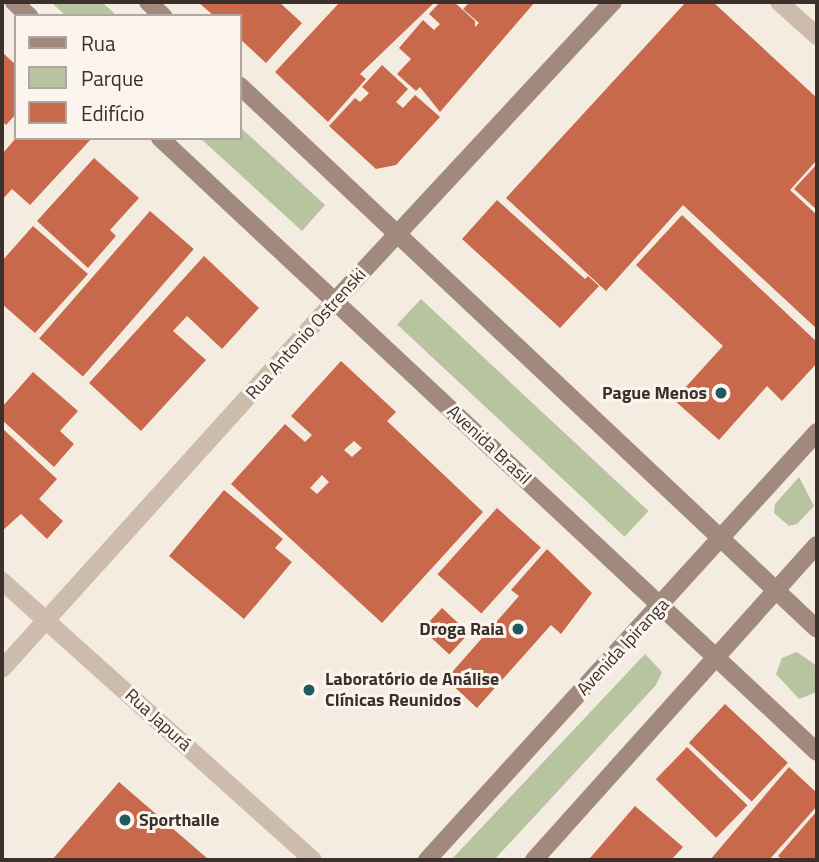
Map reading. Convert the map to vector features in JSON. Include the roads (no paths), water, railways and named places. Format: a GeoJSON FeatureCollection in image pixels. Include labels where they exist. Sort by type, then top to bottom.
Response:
{"type":"FeatureCollection","features":[{"type":"Feature","properties":{"kind":"main road"},"geometry":{"type":"LineString","coordinates":[[14,2],[27,14]]}},
{"type":"Feature","properties":{"kind":"main road"},"geometry":{"type":"LineString","coordinates":[[148,2],[161,14]]}},
{"type":"Feature","properties":{"kind":"main road","name":"Rua Antonio Ostrenski"},"geometry":{"type":"LineString","coordinates":[[335,301],[614,2]]}},
{"type":"Feature","properties":{"kind":"main road"},"geometry":{"type":"LineString","coordinates":[[242,88],[399,232],[817,629]]}},
{"type":"Feature","properties":{"kind":"main road","name":"Avenida Brasil"},"geometry":{"type":"LineString","coordinates":[[162,140],[817,752]]}},
{"type":"Feature","properties":{"kind":"main road","name":"Avenida Ipiranga"},"geometry":{"type":"LineString","coordinates":[[427,860],[817,432]]}},
{"type":"Feature","properties":{"kind":"main road"},"geometry":{"type":"LineString","coordinates":[[534,860],[817,545]]}},
{"type":"Feature","properties":{"kind":"street"},"geometry":{"type":"LineString","coordinates":[[779,2],[817,36]]}},
{"type":"Feature","properties":{"kind":"street","name":"Rua Antonio Ostrenski"},"geometry":{"type":"LineString","coordinates":[[2,669],[335,301]]}},
{"type":"Feature","properties":{"kind":"street","name":"Rua Japurá"},"geometry":{"type":"LineString","coordinates":[[2,581],[313,860]]}},
{"type":"Feature","properties":{"kind":"place","name":"Pague Menos"},"geometry":{"type":"Point","coordinates":[721,393]}},
{"type":"Feature","properties":{"kind":"place","name":"Droga Raia"},"geometry":{"type":"Point","coordinates":[518,629]}},
{"type":"Feature","properties":{"kind":"place","name":"Laboratório de Análise Clínicas Reunidos"},"geometry":{"type":"Point","coordinates":[309,690]}},
{"type":"Feature","properties":{"kind":"place","name":"Sporthalle"},"geometry":{"type":"Point","coordinates":[125,820]}}]}
